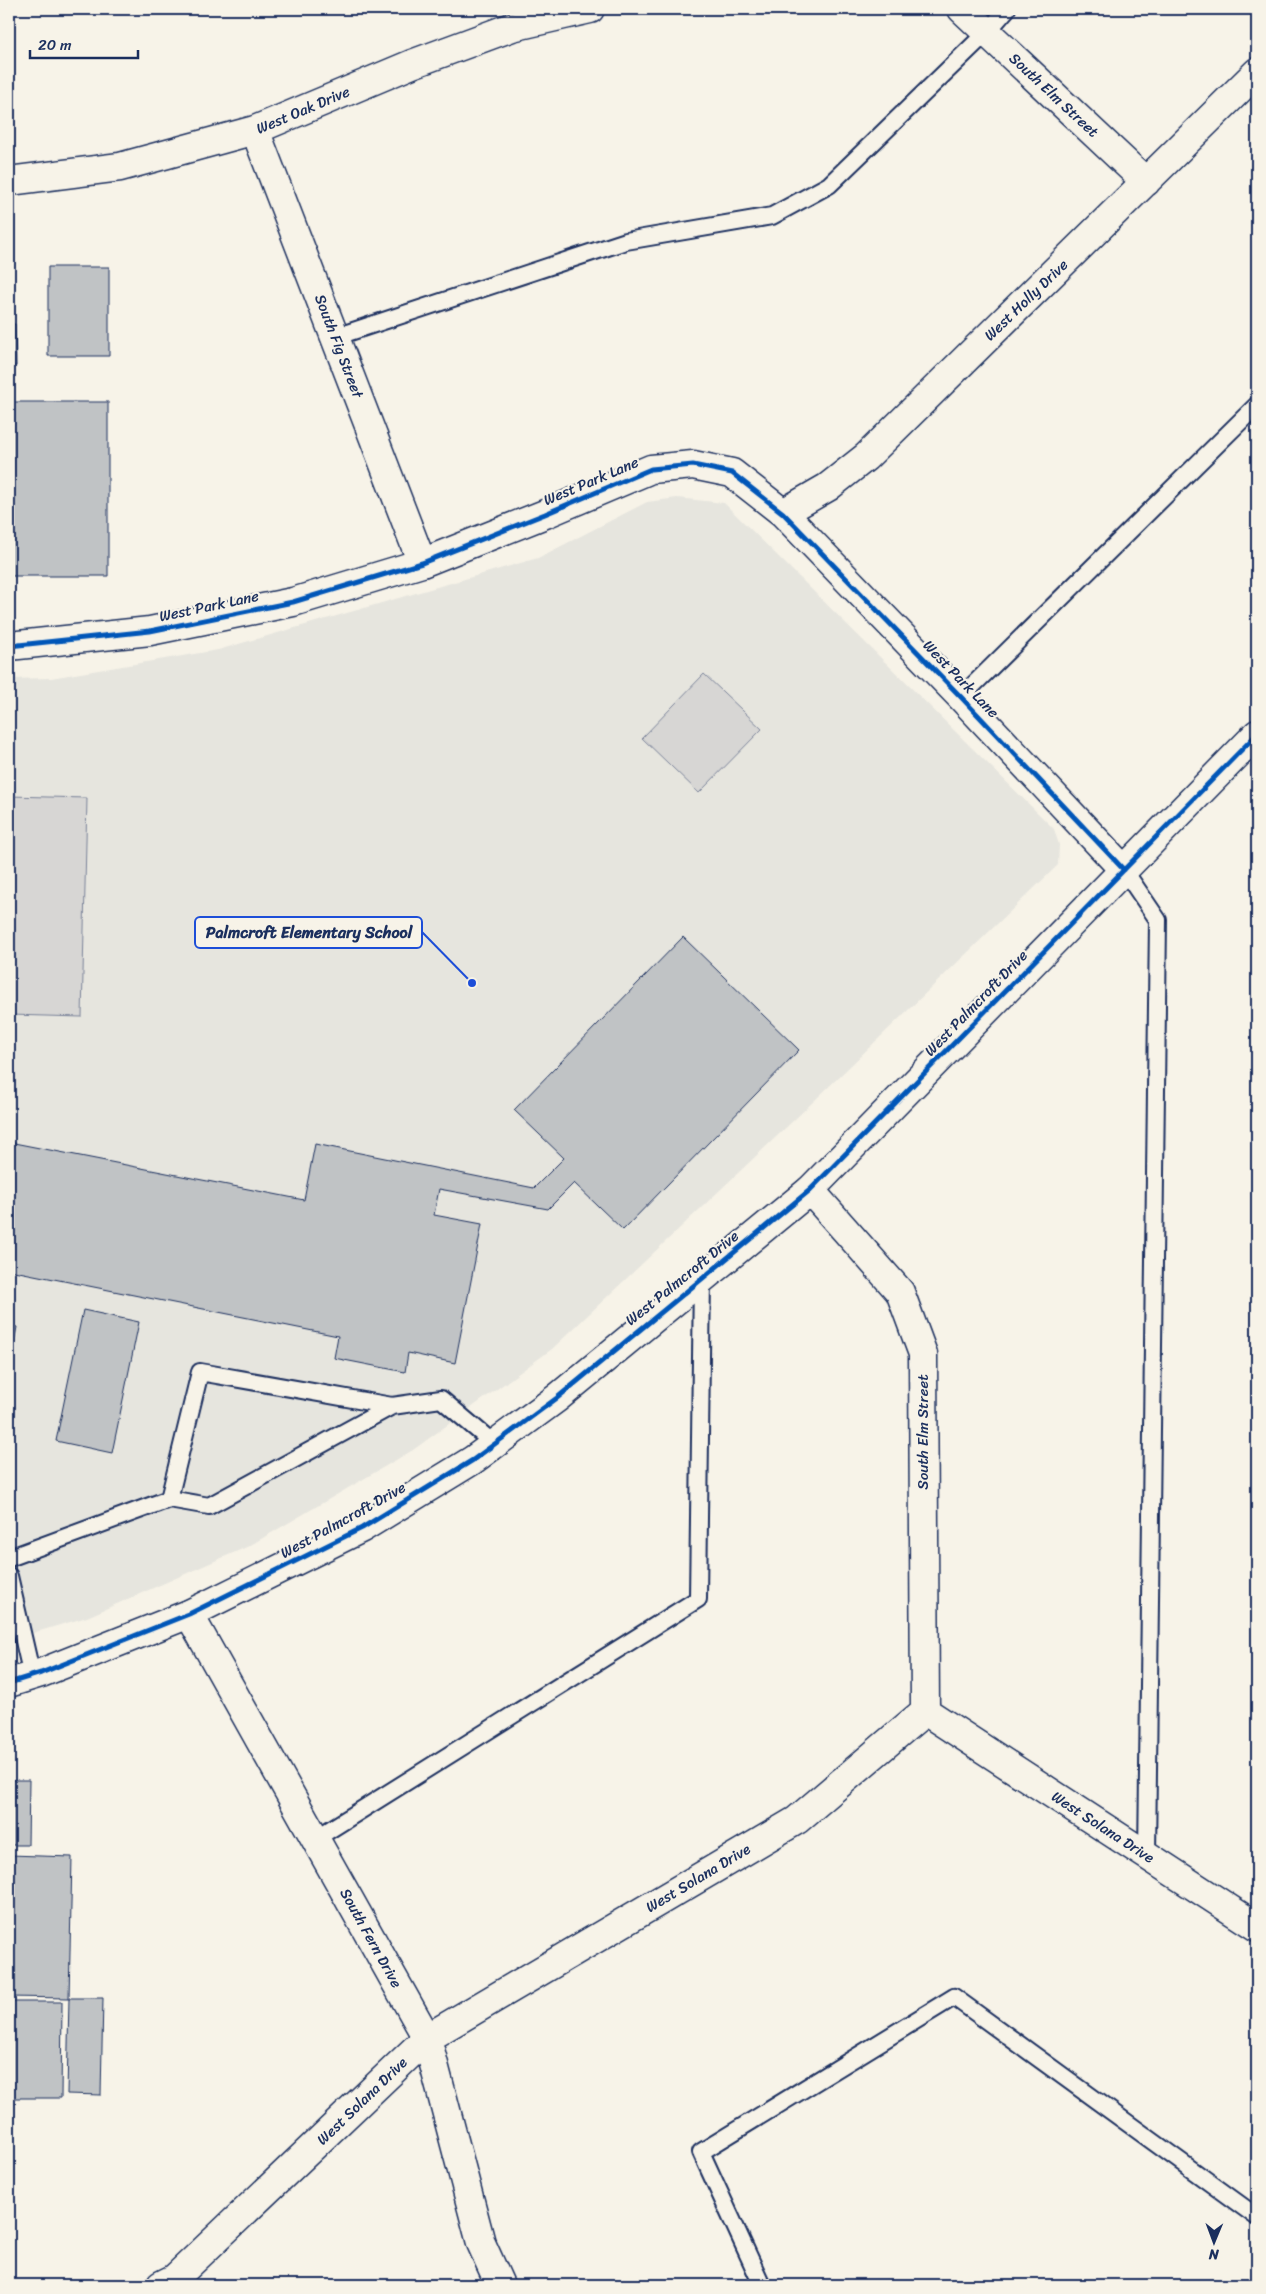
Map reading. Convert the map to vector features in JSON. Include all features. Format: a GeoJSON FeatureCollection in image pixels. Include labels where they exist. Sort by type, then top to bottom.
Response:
{"type":"FeatureCollection","features":[{"type":"Feature","properties":{"kind":"street","name":"West Oak Drive"},"geometry":{"type":"LineString","coordinates":[[9,182],[120,167],[256,130],[412,64],[512,27],[590,9]]}},
{"type":"Feature","properties":{"kind":"street","name":"South Elm Street"},"geometry":{"type":"LineString","coordinates":[[962,9],[1146,182]]}},
{"type":"Feature","properties":{"kind":"street","name":"West Holly Drive"},"geometry":{"type":"LineString","coordinates":[[782,513],[828,487],[866,457],[1257,72]]}},
{"type":"Feature","properties":{"kind":"street","name":"South Fig Street"},"geometry":{"type":"LineString","coordinates":[[256,130],[422,562]]}},
{"type":"Feature","properties":{"kind":"street","name":"West Park Lane"},"geometry":{"type":"LineString","coordinates":[[9,646],[150,631],[293,602],[422,562],[545,514],[651,469],[693,465],[732,473],[782,513],[961,697],[1124,870]]}},
{"type":"Feature","properties":{"kind":"street","name":"West Palmcroft Drive"},"geometry":{"type":"LineString","coordinates":[[21,1680],[190,1614],[362,1528],[472,1460],[557,1398],[810,1190],[1257,734]]}},
{"type":"Feature","properties":{"kind":"street","name":"South Elm Street"},"geometry":{"type":"LineString","coordinates":[[810,1190],[900,1292],[923,1354],[925,1711]]}},
{"type":"Feature","properties":{"kind":"street","name":"South Fern Drive"},"geometry":{"type":"LineString","coordinates":[[190,1614],[427,2038],[482,2243],[500,2285]]}},
{"type":"Feature","properties":{"kind":"street","name":"West Solana Drive"},"geometry":{"type":"LineString","coordinates":[[161,2285],[175,2278],[427,2038],[797,1820],[925,1711],[1257,1927]]}},
{"type":"Feature","properties":{"kind":"lane"},"geometry":{"type":"LineString","coordinates":[[335,338],[626,241],[772,216],[829,185],[987,32],[1007,9]]}},
{"type":"Feature","properties":{"kind":"lane"},"geometry":{"type":"LineString","coordinates":[[961,697],[1257,405]]}},
{"type":"Feature","properties":{"kind":"lane"},"geometry":{"type":"LineString","coordinates":[[1124,870],[1158,920],[1147,1856]]}},
{"type":"Feature","properties":{"kind":"lane"},"geometry":{"type":"LineString","coordinates":[[316,1839],[698,1599],[702,1277]]}},
{"type":"Feature","properties":{"kind":"lane"},"geometry":{"type":"LineString","coordinates":[[169,1499],[200,1372],[392,1406],[441,1399],[493,1443]]}},
{"type":"Feature","properties":{"kind":"lane"},"geometry":{"type":"LineString","coordinates":[[9,1558],[169,1499],[209,1506],[392,1406]]}},
{"type":"Feature","properties":{"kind":"lane"},"geometry":{"type":"LineString","coordinates":[[9,1576],[21,1680]]}},
{"type":"Feature","properties":{"kind":"lane"},"geometry":{"type":"LineString","coordinates":[[762,2285],[701,2152],[954,1997],[1257,2216]]}},
{"type":"Feature","properties":{"kind":"shaded area"},"geometry":{"type":"Polygon","coordinates":[[[677,498],[724,503],[1054,829],[1059,845],[1058,865],[814,1101],[552,1349],[413,1450],[249,1546],[87,1617],[9,1640],[9,679],[51,678],[218,650],[538,558],[647,502],[677,498]]]}},
{"type":"Feature","properties":{"kind":"shaded area"},"geometry":{"type":"Polygon","coordinates":[[[704,674],[762,729],[699,793],[642,738],[704,674]]]}},
{"type":"Feature","properties":{"kind":"shaded area"},"geometry":{"type":"Polygon","coordinates":[[[9,796],[87,798],[82,1017],[9,1015],[9,796]]]}},
{"type":"Feature","properties":{"kind":"building"},"geometry":{"type":"Polygon","coordinates":[[[48,267],[109,267],[109,356],[48,356],[48,267]]]}},
{"type":"Feature","properties":{"kind":"building"},"geometry":{"type":"Polygon","coordinates":[[[9,324],[15,324],[16,366],[9,366],[9,324]]]}},
{"type":"Feature","properties":{"kind":"building"},"geometry":{"type":"Polygon","coordinates":[[[9,402],[108,402],[108,576],[9,576],[9,402]]]}},
{"type":"Feature","properties":{"kind":"building"},"geometry":{"type":"Polygon","coordinates":[[[683,937],[799,1050],[623,1230],[574,1183],[548,1209],[439,1189],[434,1215],[482,1224],[455,1363],[408,1353],[405,1372],[334,1358],[338,1336],[9,1270],[9,1142],[304,1200],[315,1144],[534,1188],[564,1158],[514,1110],[683,937]]]}},
{"type":"Feature","properties":{"kind":"building"},"geometry":{"type":"Polygon","coordinates":[[[83,1310],[139,1322],[112,1453],[56,1441],[83,1310]]]}},
{"type":"Feature","properties":{"kind":"building"},"geometry":{"type":"Polygon","coordinates":[[[9,1325],[17,1327],[9,1368],[9,1325]]]}},
{"type":"Feature","properties":{"kind":"building"},"geometry":{"type":"Polygon","coordinates":[[[9,1780],[29,1780],[28,1845],[9,1845],[9,1780]]]}},
{"type":"Feature","properties":{"kind":"building"},"geometry":{"type":"Polygon","coordinates":[[[9,1855],[72,1857],[69,1998],[9,1997],[9,1855]]]}},
{"type":"Feature","properties":{"kind":"building"},"geometry":{"type":"Polygon","coordinates":[[[69,1998],[103,1998],[101,2095],[67,2094],[69,1998]]]}},
{"type":"Feature","properties":{"kind":"building"},"geometry":{"type":"Polygon","coordinates":[[[9,2002],[62,2002],[61,2098],[9,2098],[9,2002]]]}},
{"type":"Feature","properties":{"kind":"cycle path"},"geometry":{"type":"LineString","coordinates":[[9,646],[150,631],[293,602],[422,563],[651,469],[693,465],[732,473],[783,513],[961,697],[1124,870]]}},
{"type":"Feature","properties":{"kind":"cycle path"},"geometry":{"type":"LineString","coordinates":[[9,1683],[41,1673],[189,1614],[362,1528],[473,1460],[557,1398],[810,1190],[1257,734]]}},
{"type":"Feature","properties":{"kind":"place","name":"Palmcroft Elementary School"},"geometry":{"type":"Point","coordinates":[472,983]}}]}
